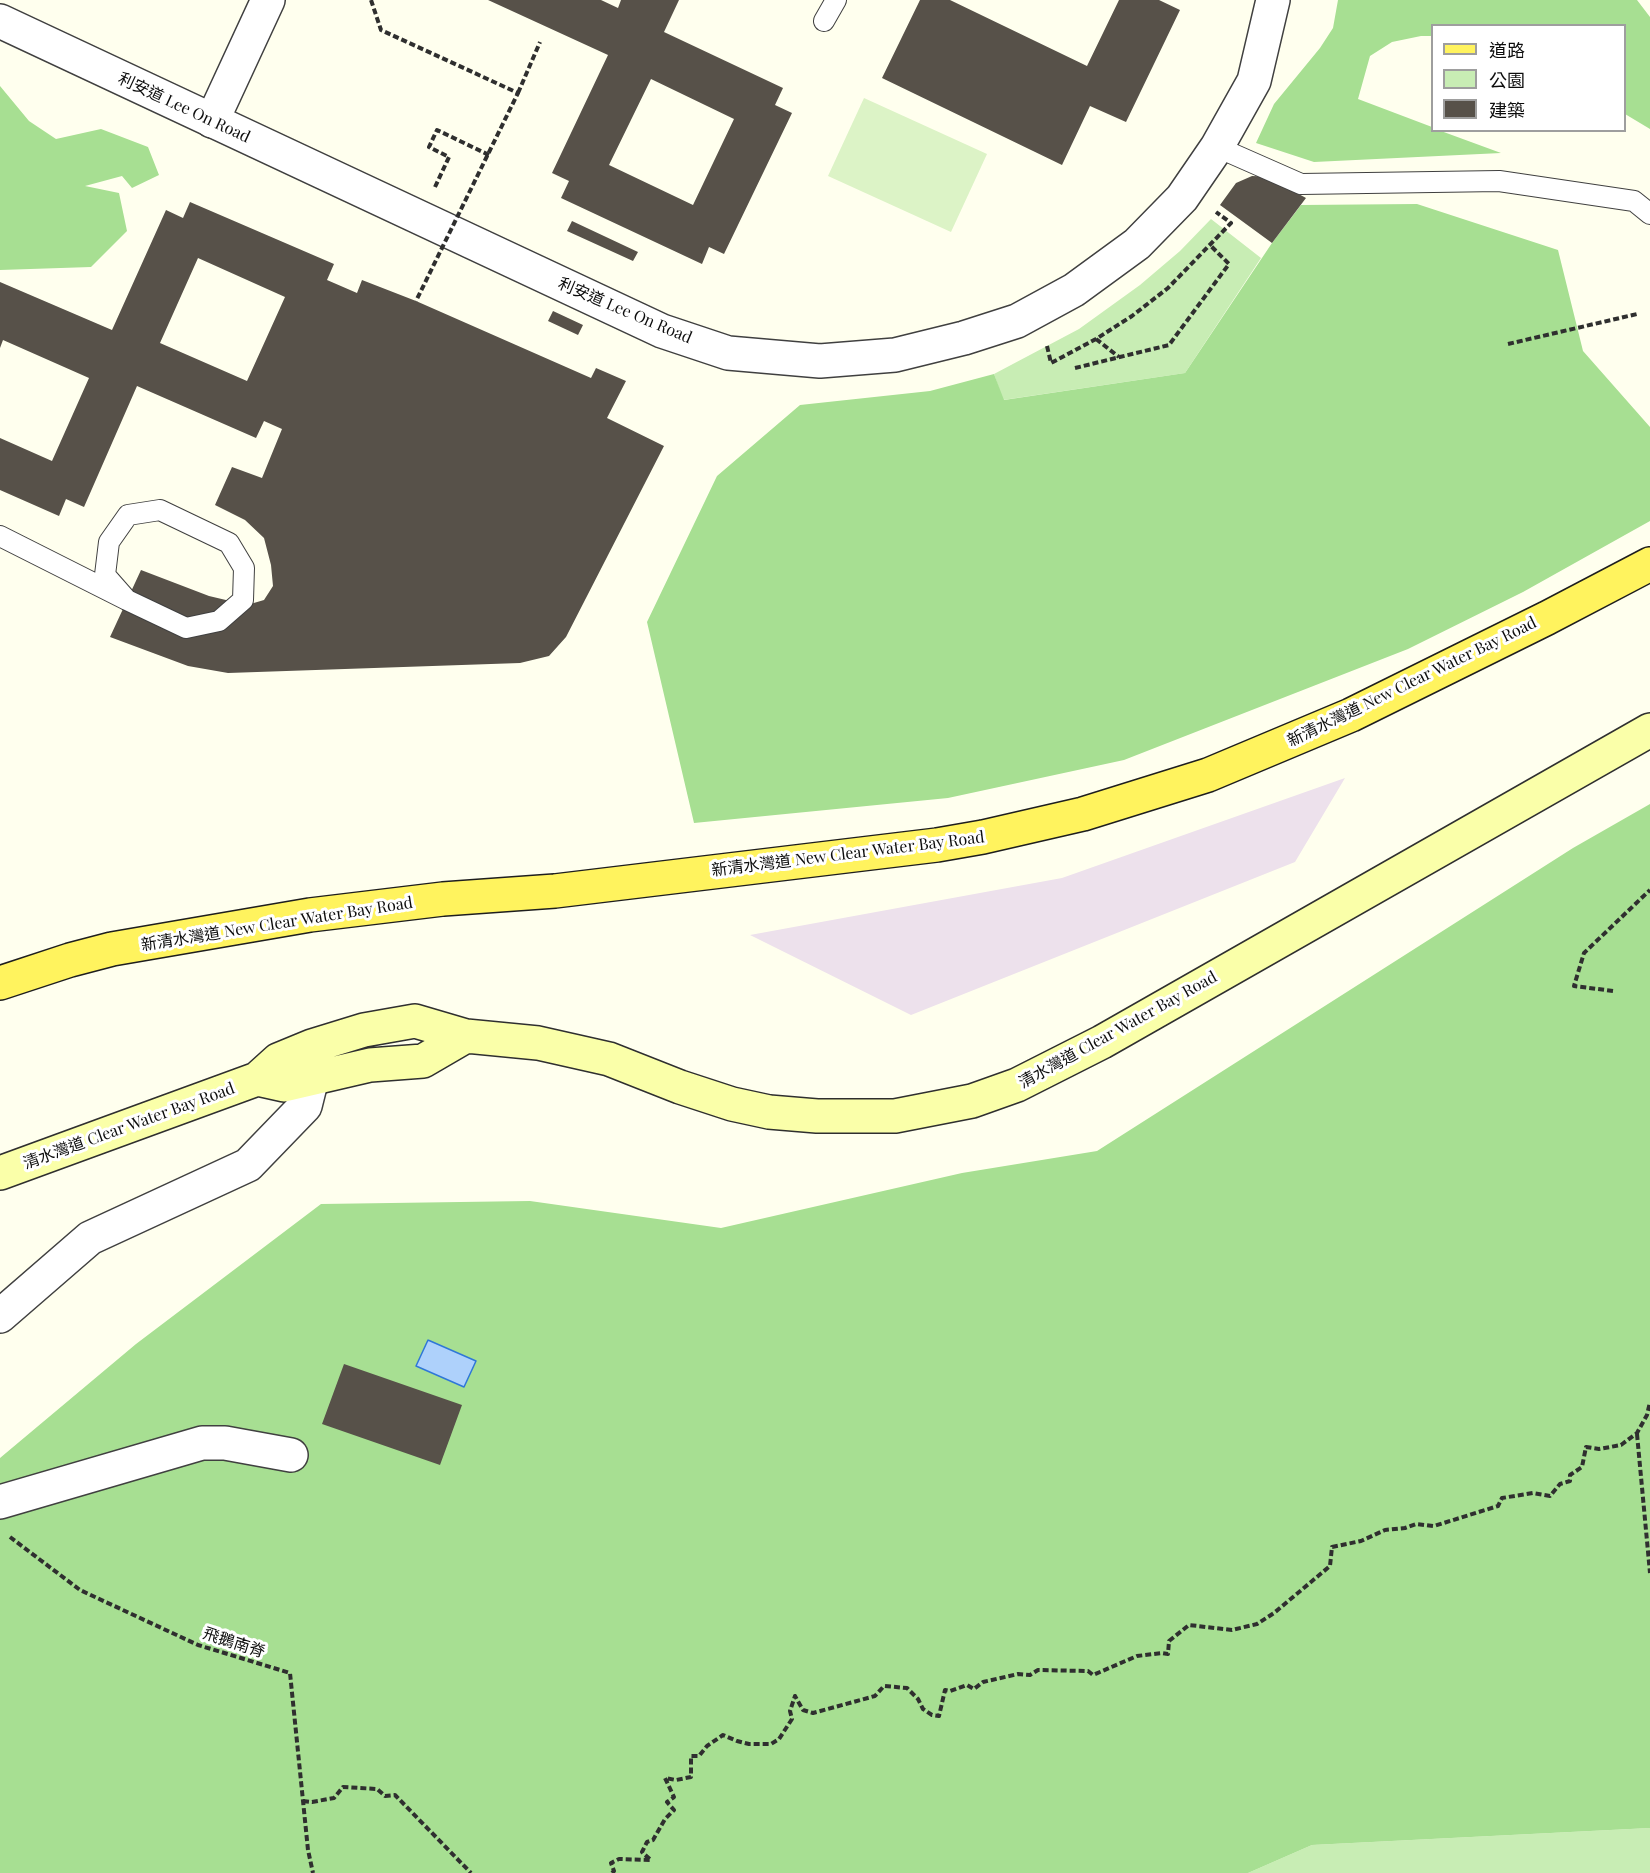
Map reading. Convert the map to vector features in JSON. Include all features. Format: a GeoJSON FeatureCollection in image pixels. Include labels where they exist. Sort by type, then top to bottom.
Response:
{"type":"FeatureCollection","features":[{"type":"Feature","properties":{"kind":"main road","name":"新清水灣道 New Clear Water Bay Road"},"geometry":{"type":"LineString","coordinates":[[0,983],[70,960],[222,929],[381,906],[555,891],[937,845],[1083,814],[1208,775],[1351,715],[1647,568]]}},
{"type":"Feature","properties":{"kind":"main road","name":"清水灣道 Clear Water Bay Road"},"geometry":{"type":"LineString","coordinates":[[0,1173],[257,1079],[278,1060],[312,1047],[364,1030],[415,1022],[466,1035],[538,1043],[609,1059],[680,1087],[732,1104],[769,1112],[817,1116],[895,1116],[972,1101],[1017,1085],[1102,1042],[1650,730]]}},
{"type":"Feature","properties":{"kind":"main road"},"geometry":{"type":"LineString","coordinates":[[257,1079],[284,1085],[370,1065],[423,1061],[466,1035]]}},
{"type":"Feature","properties":{"kind":"street"},"geometry":{"type":"LineString","coordinates":[[212,121],[268,0]]}},
{"type":"Feature","properties":{"kind":"street","name":"利安道 Lee On Road"},"geometry":{"type":"LineString","coordinates":[[0,21],[662,331],[728,353],[820,361],[895,355],[963,338],[1017,321],[1074,290],[1137,244],[1182,198],[1217,147],[1254,81],[1271,8]]}},
{"type":"Feature","properties":{"kind":"street"},"geometry":{"type":"LineString","coordinates":[[0,1316],[90,1238],[248,1165],[305,1106],[312,1078],[312,1047]]}},
{"type":"Feature","properties":{"kind":"street"},"geometry":{"type":"LineString","coordinates":[[0,1502],[202,1443],[225,1443],[291,1455]]}},
{"type":"Feature","properties":{"kind":"lane"},"geometry":{"type":"LineString","coordinates":[[824,21],[836,0]]}},
{"type":"Feature","properties":{"kind":"lane"},"geometry":{"type":"LineString","coordinates":[[1217,147],[1301,184],[1499,181],[1634,201],[1650,214]]}},
{"type":"Feature","properties":{"kind":"lane"},"geometry":{"type":"LineString","coordinates":[[0,536],[127,600],[186,628],[219,621],[243,600],[244,568],[230,543],[160,510],[128,515],[109,542],[105,575],[127,600]]}},
{"type":"Feature","properties":{"kind":"path"},"geometry":{"type":"LineString","coordinates":[[372,0],[381,30],[518,93]]}},
{"type":"Feature","properties":{"kind":"path"},"geometry":{"type":"LineString","coordinates":[[416,301],[489,154],[540,42]]}},
{"type":"Feature","properties":{"kind":"path"},"geometry":{"type":"LineString","coordinates":[[434,188],[449,157],[429,147],[437,130],[489,154]]}},
{"type":"Feature","properties":{"kind":"path"},"geometry":{"type":"LineString","coordinates":[[1047,346],[1051,363],[1096,339],[1132,316],[1168,288],[1231,223],[1210,208]]}},
{"type":"Feature","properties":{"kind":"path"},"geometry":{"type":"LineString","coordinates":[[1075,368],[1169,345],[1229,264],[1210,246]]}},
{"type":"Feature","properties":{"kind":"path"},"geometry":{"type":"LineString","coordinates":[[1508,344],[1637,314]]}},
{"type":"Feature","properties":{"kind":"path"},"geometry":{"type":"LineString","coordinates":[[1096,339],[1119,357]]}},
{"type":"Feature","properties":{"kind":"path"},"geometry":{"type":"LineString","coordinates":[[1613,991],[1574,986],[1584,953],[1650,890]]}},
{"type":"Feature","properties":{"kind":"path"},"geometry":{"type":"LineString","coordinates":[[612,1873],[614,1871],[611,1863],[620,1859],[651,1860],[642,1852],[647,1842],[653,1840],[665,1819],[674,1810],[667,1802],[674,1797],[665,1778],[676,1780],[691,1777],[691,1756],[699,1756],[707,1746],[723,1735],[749,1744],[771,1744],[779,1739],[792,1719],[790,1711],[795,1696],[803,1710],[813,1713],[875,1696],[884,1686],[907,1688],[918,1699],[923,1709],[932,1715],[939,1716],[945,1690],[950,1691],[967,1685],[974,1689],[983,1682],[1018,1674],[1030,1676],[1038,1670],[1088,1671],[1093,1675],[1137,1656],[1168,1654],[1169,1641],[1190,1624],[1232,1630],[1257,1624],[1274,1613],[1330,1566],[1332,1547],[1361,1541],[1384,1530],[1405,1528],[1416,1524],[1434,1526],[1498,1506],[1502,1498],[1533,1493],[1550,1496],[1560,1485],[1570,1481],[1570,1475],[1582,1467],[1586,1447],[1599,1449],[1621,1445],[1637,1433],[1647,1414],[1650,1402]]}},
{"type":"Feature","properties":{"kind":"path"},"geometry":{"type":"LineString","coordinates":[[1637,1433],[1650,1574]]}},
{"type":"Feature","properties":{"kind":"path","name":"飛鵝南脊"},"geometry":{"type":"LineString","coordinates":[[9,1536],[80,1590],[198,1645],[290,1673],[308,1850],[313,1873]]}},
{"type":"Feature","properties":{"kind":"path"},"geometry":{"type":"LineString","coordinates":[[303,1801],[312,1802],[334,1798],[343,1787],[377,1789],[385,1796],[395,1794],[471,1873]]}},
{"type":"Feature","properties":{"kind":"shaded area"},"geometry":{"type":"Polygon","coordinates":[[[1345,778],[1295,862],[911,1015],[750,935],[1062,878],[1345,778]]]}},
{"type":"Feature","properties":{"kind":"green space"},"geometry":{"type":"Polygon","coordinates":[[[1338,0],[1637,0],[1650,17],[1650,129],[1626,115],[1626,24],[1431,24],[1431,36],[1392,42],[1370,56],[1358,99],[1431,127],[1431,132],[1444,132],[1501,153],[1314,162],[1256,143],[1274,104],[1320,48],[1333,28],[1338,0]]]}},
{"type":"Feature","properties":{"kind":"green space"},"geometry":{"type":"Polygon","coordinates":[[[0,86],[29,121],[56,139],[101,129],[148,147],[159,175],[132,188],[122,176],[85,186],[119,193],[127,231],[91,267],[0,270],[0,86]]]}},
{"type":"Feature","properties":{"kind":"green space"},"geometry":{"type":"Polygon","coordinates":[[[864,98],[987,154],[951,232],[828,176],[864,98]]]}},
{"type":"Feature","properties":{"kind":"green space"},"geometry":{"type":"Polygon","coordinates":[[[1417,204],[1558,250],[1583,351],[1650,427],[1650,521],[1523,592],[1408,649],[1124,760],[948,798],[694,823],[647,622],[717,476],[800,405],[930,391],[994,374],[1004,400],[1185,373],[1272,243],[1301,205],[1417,204]]]}},
{"type":"Feature","properties":{"kind":"green space"},"geometry":{"type":"Polygon","coordinates":[[[1211,219],[1261,258],[1185,373],[1003,400],[994,374],[1079,329],[1140,285],[1180,251],[1211,219]]]}},
{"type":"Feature","properties":{"kind":"green space"},"geometry":{"type":"Polygon","coordinates":[[[1650,804],[1650,1828],[1312,1845],[1248,1873],[0,1873],[0,1458],[136,1344],[321,1204],[530,1201],[721,1228],[962,1173],[1097,1151],[1573,848],[1650,804]]]}},
{"type":"Feature","properties":{"kind":"green space"},"geometry":{"type":"Polygon","coordinates":[[[1650,1828],[1650,1873],[1248,1873],[1312,1845],[1650,1828]]]}},
{"type":"Feature","properties":{"kind":"water"},"geometry":{"type":"Polygon","coordinates":[[[428,1340],[476,1361],[464,1387],[416,1366],[428,1340]]]}},
{"type":"Feature","properties":{"kind":"building"},"geometry":{"type":"Polygon","coordinates":[[[488,0],[601,0],[618,8],[621,0],[679,0],[664,32],[783,88],[775,105],[792,113],[724,254],[709,247],[702,264],[561,198],[569,181],[552,173],[608,55],[488,0]],[[651,79],[609,165],[693,205],[734,119],[651,79]]]}},
{"type":"Feature","properties":{"kind":"building"},"geometry":{"type":"Polygon","coordinates":[[[920,0],[950,0],[1087,66],[1119,0],[1159,0],[1180,10],[1126,122],[1090,106],[1062,165],[882,78],[920,0]]]}},
{"type":"Feature","properties":{"kind":"building"},"geometry":{"type":"Polygon","coordinates":[[[1252,176],[1277,177],[1284,186],[1306,198],[1272,243],[1220,205],[1236,183],[1252,176]]]}},
{"type":"Feature","properties":{"kind":"building"},"geometry":{"type":"Polygon","coordinates":[[[190,202],[334,264],[327,280],[357,293],[362,280],[416,301],[591,378],[596,368],[626,381],[607,418],[664,446],[566,637],[549,656],[520,663],[228,673],[188,666],[110,637],[141,570],[209,596],[247,605],[264,600],[273,586],[271,565],[264,538],[245,520],[215,505],[232,467],[262,478],[282,429],[264,421],[256,438],[137,386],[84,507],[66,499],[59,516],[0,490],[0,438],[52,461],[89,378],[3,340],[0,348],[0,282],[112,330],[166,210],[183,218],[190,202]],[[198,258],[160,343],[247,381],[285,297],[198,258]]]}},
{"type":"Feature","properties":{"kind":"building"},"geometry":{"type":"Polygon","coordinates":[[[572,221],[638,252],[633,261],[567,231],[572,221]]]}},
{"type":"Feature","properties":{"kind":"building"},"geometry":{"type":"Polygon","coordinates":[[[553,311],[583,325],[578,335],[548,321],[553,311]]]}},
{"type":"Feature","properties":{"kind":"building"},"geometry":{"type":"Polygon","coordinates":[[[344,1364],[462,1405],[440,1465],[322,1424],[344,1364]]]}}]}
